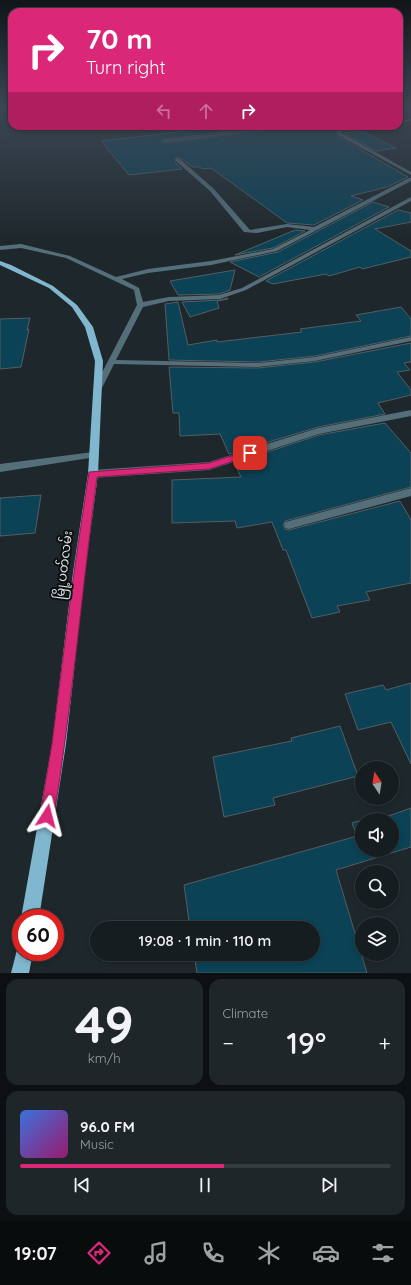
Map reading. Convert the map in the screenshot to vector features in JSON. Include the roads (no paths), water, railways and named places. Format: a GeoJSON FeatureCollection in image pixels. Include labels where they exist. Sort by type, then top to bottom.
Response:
{"type":"FeatureCollection","features":[{"type":"Feature","properties":{"kind":"main road","name":"မြို့ပတ်လမ်း"},"geometry":{"type":"LineString","coordinates":[[0,264],[8,266],[51,287],[75,306],[89,327],[99,361],[93,474],[79,572],[59,744],[32,909]]}},
{"type":"Feature","properties":{"kind":"main road"},"geometry":{"type":"LineString","coordinates":[[20,973],[22,961]]}},
{"type":"Feature","properties":{"kind":"street"},"geometry":{"type":"LineString","coordinates":[[369,150],[411,174]]}},
{"type":"Feature","properties":{"kind":"street"},"geometry":{"type":"LineString","coordinates":[[178,160],[212,190],[246,231],[252,233],[277,227],[298,225],[315,229]]}},
{"type":"Feature","properties":{"kind":"street"},"geometry":{"type":"LineString","coordinates":[[116,279],[148,271],[211,263],[274,250],[411,179]]}},
{"type":"Feature","properties":{"kind":"street"},"geometry":{"type":"LineString","coordinates":[[140,305],[169,299],[220,297],[244,289],[411,199]]}},
{"type":"Feature","properties":{"kind":"street"},"geometry":{"type":"LineString","coordinates":[[0,248],[21,246],[68,258],[137,289],[140,305],[97,390]]}},
{"type":"Feature","properties":{"kind":"street"},"geometry":{"type":"LineString","coordinates":[[111,362],[258,365],[315,359],[411,339]]}},
{"type":"Feature","properties":{"kind":"street"},"geometry":{"type":"LineString","coordinates":[[93,474],[209,466],[318,431],[411,413]]}},
{"type":"Feature","properties":{"kind":"street"},"geometry":{"type":"LineString","coordinates":[[0,468],[93,455]]}},
{"type":"Feature","properties":{"kind":"street"},"geometry":{"type":"LineString","coordinates":[[289,525],[411,492]]}}]}
